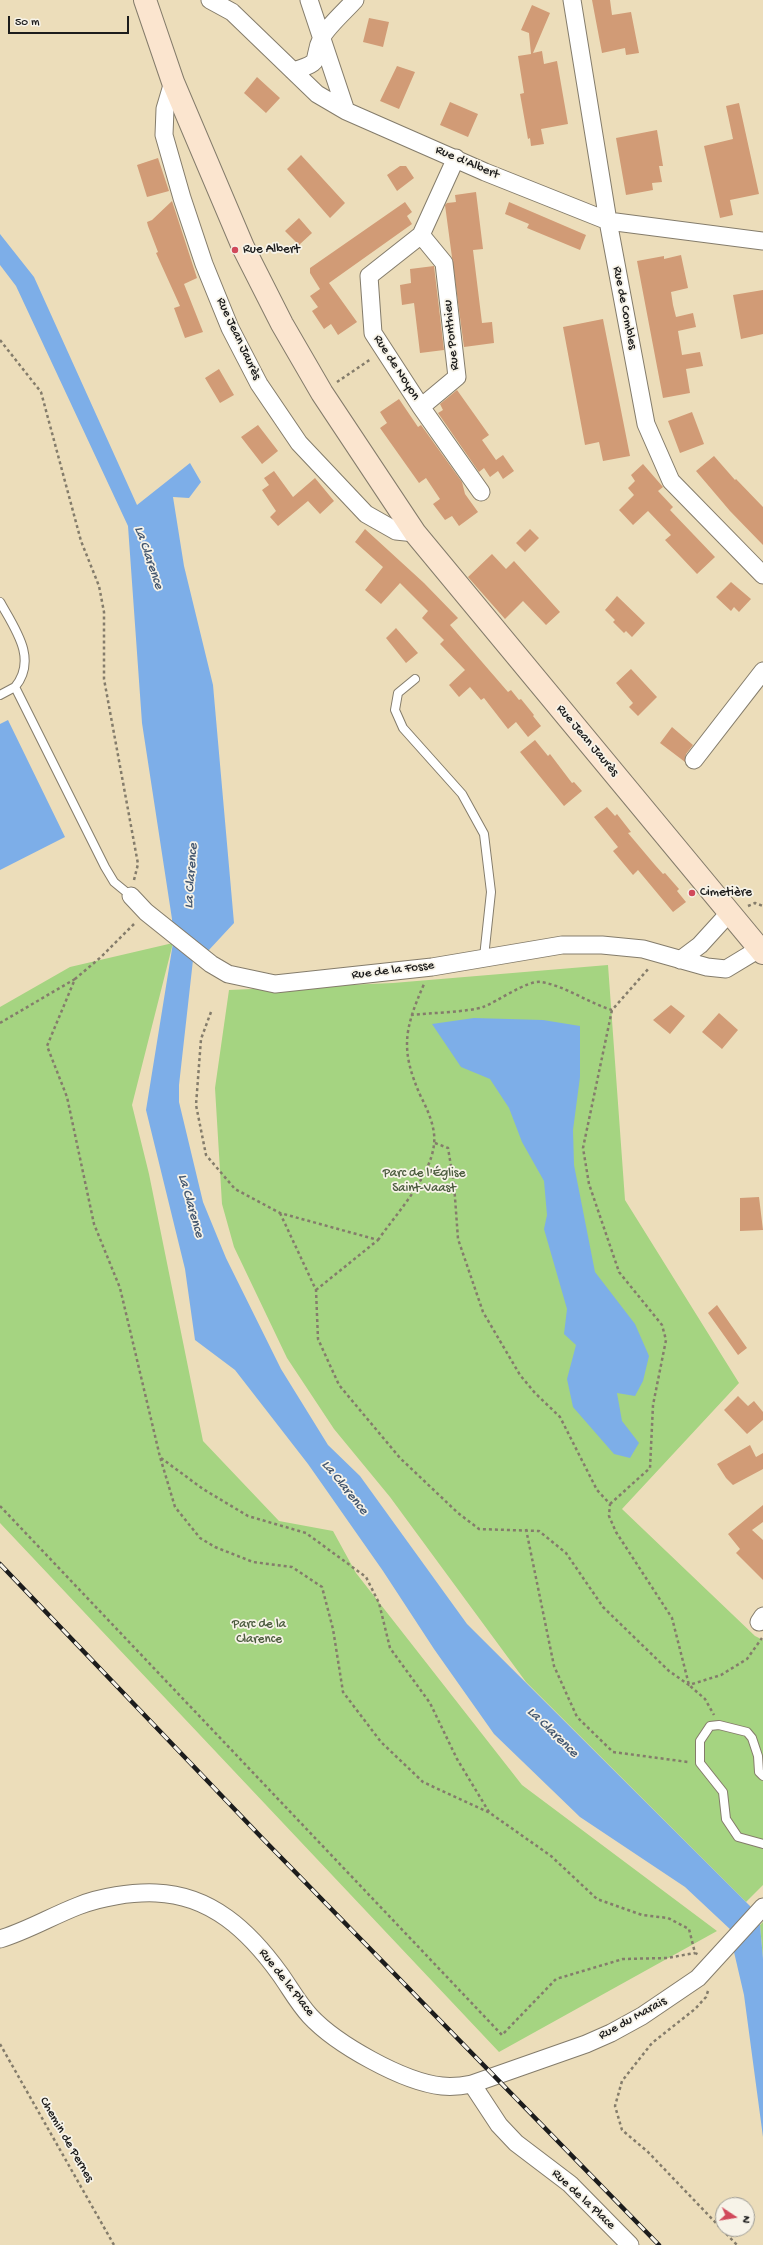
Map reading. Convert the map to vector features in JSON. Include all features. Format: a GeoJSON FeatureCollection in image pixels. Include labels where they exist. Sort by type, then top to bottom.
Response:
{"type":"FeatureCollection","features":[{"type":"Feature","properties":{"kind":"main road","name":"Rue Jean Jaurès"},"geometry":{"type":"LineString","coordinates":[[145,0],[173,82],[243,247],[282,324],[322,393],[415,533],[459,589],[761,951]]}},
{"type":"Feature","properties":{"kind":"street","name":"Rue d'Albert"},"geometry":{"type":"LineString","coordinates":[[210,0],[232,12],[317,94],[346,111],[608,220],[763,242]]}},
{"type":"Feature","properties":{"kind":"street"},"geometry":{"type":"LineString","coordinates":[[309,0],[346,111]]}},
{"type":"Feature","properties":{"kind":"street"},"geometry":{"type":"LineString","coordinates":[[293,71],[309,66],[317,59],[322,37],[355,0]]}},
{"type":"Feature","properties":{"kind":"street","name":"Rue de Combles"},"geometry":{"type":"LineString","coordinates":[[572,0],[608,220],[646,424],[671,481],[763,575]]}},
{"type":"Feature","properties":{"kind":"street","name":"Rue Jean Jaurès"},"geometry":{"type":"LineString","coordinates":[[173,82],[165,109],[164,135],[204,264],[230,328],[259,384],[299,444],[366,514],[396,531],[415,533]]}},
{"type":"Feature","properties":{"kind":"street"},"geometry":{"type":"LineString","coordinates":[[422,235],[456,158]]}},
{"type":"Feature","properties":{"kind":"street","name":"Rue de Noyon"},"geometry":{"type":"LineString","coordinates":[[421,407],[372,333],[370,276],[422,235]]}},
{"type":"Feature","properties":{"kind":"street","name":"Rue Ponthieu"},"geometry":{"type":"LineString","coordinates":[[421,407],[457,377],[444,263],[422,235]]}},
{"type":"Feature","properties":{"kind":"street"},"geometry":{"type":"LineString","coordinates":[[421,407],[481,492]]}},
{"type":"Feature","properties":{"kind":"street"},"geometry":{"type":"LineString","coordinates":[[694,760],[763,671]]}},
{"type":"Feature","properties":{"kind":"street","name":"Rue de la Fosse"},"geometry":{"type":"LineString","coordinates":[[131,896],[146,912],[211,964],[228,974],[275,984],[432,967],[562,945],[589,945],[643,949],[707,967],[726,969],[761,951]]}},
{"type":"Feature","properties":{"kind":"street"},"geometry":{"type":"LineString","coordinates":[[674,958],[700,945],[730,912]]}},
{"type":"Feature","properties":{"kind":"street","name":"Rue de la Place"},"geometry":{"type":"LineString","coordinates":[[0,1939],[80,1905],[107,1899],[155,1893],[176,1895],[195,1900],[227,1917],[244,1931],[280,1974],[310,2016],[339,2040],[379,2064],[420,2081],[441,2086],[472,2084],[499,2125],[516,2143],[570,2184],[630,2245]]}},
{"type":"Feature","properties":{"kind":"street","name":"Rue du Marais"},"geometry":{"type":"LineString","coordinates":[[472,2084],[557,2056],[611,2033],[671,1998],[707,1969],[718,1955],[763,1907]]}},
{"type":"Feature","properties":{"kind":"lane"},"geometry":{"type":"LineString","coordinates":[[0,602],[22,643],[25,661],[22,678],[15,687],[0,695]]}},
{"type":"Feature","properties":{"kind":"lane"},"geometry":{"type":"LineString","coordinates":[[415,679],[398,694],[395,710],[403,728],[462,794],[484,834],[491,892],[484,957]]}},
{"type":"Feature","properties":{"kind":"lane"},"geometry":{"type":"LineString","coordinates":[[15,687],[105,867],[114,882],[131,896]]}},
{"type":"Feature","properties":{"kind":"lane"},"geometry":{"type":"LineString","coordinates":[[763,1776],[759,1772],[758,1756],[752,1738],[747,1732],[719,1725],[710,1726],[700,1740],[700,1764],[723,1792],[726,1819],[738,1837],[763,1844]]}},
{"type":"Feature","properties":{"kind":"path"},"geometry":{"type":"LineString","coordinates":[[0,340],[41,392],[81,541],[99,586],[104,612],[104,679],[138,864],[131,896]]}},
{"type":"Feature","properties":{"kind":"path"},"geometry":{"type":"LineString","coordinates":[[333,385],[383,350]]}},
{"type":"Feature","properties":{"kind":"path"},"geometry":{"type":"LineString","coordinates":[[0,1023],[75,979],[101,957],[146,912]]}},
{"type":"Feature","properties":{"kind":"path"},"geometry":{"type":"LineString","coordinates":[[674,958],[651,966],[612,1010],[583,1148],[588,1184],[619,1272],[662,1325],[666,1340],[653,1405],[650,1468],[610,1504],[609,1516],[616,1532],[672,1618],[689,1685]]}},
{"type":"Feature","properties":{"kind":"path"},"geometry":{"type":"LineString","coordinates":[[316,1290],[378,1240],[427,1172],[434,1143],[429,1112],[413,1079],[406,1048],[410,1015],[432,967]]}},
{"type":"Feature","properties":{"kind":"path"},"geometry":{"type":"LineString","coordinates":[[75,979],[47,1046],[68,1097],[94,1224],[120,1288],[160,1458],[175,1507],[200,1538],[215,1547],[253,1562],[292,1567],[322,1587],[333,1629],[344,1692],[381,1742],[423,1782],[490,1813],[551,1856],[597,1899],[642,1916],[668,1918],[689,1929],[695,1953]]}},
{"type":"Feature","properties":{"kind":"path"},"geometry":{"type":"LineString","coordinates":[[410,1015],[482,1007],[516,990],[540,982],[554,985],[594,1004],[612,1010]]}},
{"type":"Feature","properties":{"kind":"path"},"geometry":{"type":"LineString","coordinates":[[211,1012],[201,1039],[196,1105],[206,1156],[235,1189],[280,1213],[378,1240]]}},
{"type":"Feature","properties":{"kind":"path"},"geometry":{"type":"LineString","coordinates":[[434,1143],[448,1148],[454,1184],[458,1239],[483,1312],[520,1374],[535,1393],[560,1417],[597,1490],[610,1504]]}},
{"type":"Feature","properties":{"kind":"path"},"geometry":{"type":"LineString","coordinates":[[280,1213],[316,1290],[318,1339],[338,1385],[400,1458],[458,1513],[479,1529],[526,1529],[539,1531],[566,1553],[604,1607],[664,1666],[705,1699],[719,1725]]}},
{"type":"Feature","properties":{"kind":"path"},"geometry":{"type":"LineString","coordinates":[[160,1458],[204,1489],[248,1516],[306,1533],[366,1577],[379,1603],[390,1648],[430,1703],[457,1759],[490,1813]]}},
{"type":"Feature","properties":{"kind":"path"},"geometry":{"type":"LineString","coordinates":[[0,1506],[502,2034],[556,1979],[623,1958],[667,1958],[695,1953],[703,1958],[710,1983],[706,1997],[695,2009],[652,2043],[622,2081],[615,2106],[622,2130],[648,2152],[737,2245]]}},
{"type":"Feature","properties":{"kind":"path"},"geometry":{"type":"LineString","coordinates":[[526,1529],[554,1666],[577,1717],[613,1752],[700,1764]]}},
{"type":"Feature","properties":{"kind":"path"},"geometry":{"type":"LineString","coordinates":[[689,1685],[721,1675],[747,1659],[762,1625]]}},
{"type":"Feature","properties":{"kind":"path","name":"Chemin de Pernes"},"geometry":{"type":"LineString","coordinates":[[0,2044],[114,2245]]}},
{"type":"Feature","properties":{"kind":"green space","name":"Parc de la Clarence"},"geometry":{"type":"Polygon","coordinates":[[[173,943],[132,1105],[149,1174],[203,1441],[279,1521],[333,1531],[356,1573],[522,1785],[717,1931],[499,2052],[0,1523],[0,1007],[70,967],[173,943]]]}},
{"type":"Feature","properties":{"kind":"green space","name":"Parc de l'Église Saint-Vaast"},"geometry":{"type":"Polygon","coordinates":[[[608,965],[625,1200],[739,1383],[622,1509],[755,1636],[763,1640],[763,1885],[746,1902],[526,1682],[390,1497],[334,1429],[287,1358],[234,1247],[222,1204],[215,1088],[229,990],[393,983],[608,965]]]}},
{"type":"Feature","properties":{"kind":"green space"},"geometry":{"type":"Polygon","coordinates":[[[763,1922],[763,1959],[760,1925],[763,1922]]]}},
{"type":"Feature","properties":{"kind":"water","name":"La Clarence"},"geometry":{"type":"Polygon","coordinates":[[[0,234],[34,277],[137,505],[190,463],[201,482],[189,498],[173,497],[184,566],[213,685],[234,923],[208,951],[193,960],[179,1085],[179,1102],[203,1202],[226,1258],[281,1369],[328,1445],[360,1476],[467,1624],[753,1909],[760,1925],[763,1959],[763,2137],[744,1995],[734,1952],[732,1931],[685,1887],[580,1817],[494,1734],[308,1464],[235,1370],[195,1340],[185,1269],[146,1110],[173,943],[172,919],[142,723],[128,526],[16,286],[0,265],[0,234]]]}},
{"type":"Feature","properties":{"kind":"water"},"geometry":{"type":"Polygon","coordinates":[[[8,720],[65,837],[0,870],[0,724],[8,720]]]}},
{"type":"Feature","properties":{"kind":"water"},"geometry":{"type":"Polygon","coordinates":[[[474,1018],[543,1020],[580,1026],[580,1077],[573,1130],[574,1165],[595,1272],[635,1324],[649,1356],[643,1381],[635,1396],[617,1393],[622,1421],[639,1443],[630,1458],[614,1454],[573,1407],[567,1379],[576,1345],[564,1334],[567,1309],[544,1229],[547,1215],[544,1181],[522,1142],[509,1108],[490,1079],[461,1067],[432,1024],[474,1018]]]}},
{"type":"Feature","properties":{"kind":"building"},"geometry":{"type":"Polygon","coordinates":[[[592,0],[610,0],[612,15],[631,12],[639,53],[626,55],[625,48],[602,53],[592,0]]]}},
{"type":"Feature","properties":{"kind":"building"},"geometry":{"type":"Polygon","coordinates":[[[532,5],[550,13],[533,53],[542,51],[544,64],[557,61],[568,124],[541,129],[544,144],[531,146],[530,138],[528,139],[520,94],[524,93],[518,56],[531,54],[529,33],[521,30],[532,5]]]}},
{"type":"Feature","properties":{"kind":"building"},"geometry":{"type":"Polygon","coordinates":[[[369,18],[389,22],[383,47],[363,42],[369,18]]]}},
{"type":"Feature","properties":{"kind":"building"},"geometry":{"type":"Polygon","coordinates":[[[397,66],[415,72],[399,109],[380,101],[397,66]]]}},
{"type":"Feature","properties":{"kind":"building"},"geometry":{"type":"Polygon","coordinates":[[[257,77],[280,98],[266,113],[244,93],[257,77]]]}},
{"type":"Feature","properties":{"kind":"building"},"geometry":{"type":"Polygon","coordinates":[[[450,102],[478,114],[468,137],[440,125],[450,102]]]}},
{"type":"Feature","properties":{"kind":"building"},"geometry":{"type":"Polygon","coordinates":[[[739,103],[759,194],[730,200],[733,215],[720,218],[704,146],[733,139],[726,106],[739,103]]]}},
{"type":"Feature","properties":{"kind":"building"},"geometry":{"type":"Polygon","coordinates":[[[657,130],[663,166],[659,166],[662,182],[652,183],[653,190],[626,195],[616,138],[657,130]]]}},
{"type":"Feature","properties":{"kind":"building"},"geometry":{"type":"Polygon","coordinates":[[[301,155],[345,203],[330,218],[287,169],[301,155]]]}},
{"type":"Feature","properties":{"kind":"building"},"geometry":{"type":"Polygon","coordinates":[[[158,158],[169,191],[147,197],[137,165],[158,158]]]}},
{"type":"Feature","properties":{"kind":"building"},"geometry":{"type":"Polygon","coordinates":[[[400,166],[406,166],[414,178],[397,191],[387,175],[400,166]]]}},
{"type":"Feature","properties":{"kind":"building"},"geometry":{"type":"Polygon","coordinates":[[[476,192],[483,249],[473,250],[482,323],[492,322],[494,343],[464,347],[445,205],[447,203],[456,202],[455,195],[476,192]]]}},
{"type":"Feature","properties":{"kind":"building"},"geometry":{"type":"Polygon","coordinates":[[[172,201],[197,278],[184,284],[203,332],[185,338],[174,308],[180,306],[156,253],[158,252],[147,222],[152,220],[172,201]]]}},
{"type":"Feature","properties":{"kind":"building"},"geometry":{"type":"Polygon","coordinates":[[[405,202],[412,212],[407,216],[412,224],[329,283],[357,322],[338,335],[331,324],[324,329],[312,311],[318,307],[310,296],[320,289],[310,273],[310,268],[405,202]]]}},
{"type":"Feature","properties":{"kind":"building"},"geometry":{"type":"Polygon","coordinates":[[[509,202],[586,235],[580,250],[527,228],[529,224],[505,214],[509,202]]]}},
{"type":"Feature","properties":{"kind":"building"},"geometry":{"type":"Polygon","coordinates":[[[299,218],[312,233],[299,245],[285,231],[299,218]]]}},
{"type":"Feature","properties":{"kind":"building"},"geometry":{"type":"Polygon","coordinates":[[[681,255],[688,288],[671,292],[673,305],[676,317],[693,313],[696,327],[678,331],[682,355],[700,352],[703,366],[686,369],[690,393],[663,398],[637,261],[664,256],[664,259],[681,255]]]}},
{"type":"Feature","properties":{"kind":"building"},"geometry":{"type":"Polygon","coordinates":[[[434,266],[444,350],[420,353],[414,303],[402,305],[400,285],[411,283],[410,269],[434,266]]]}},
{"type":"Feature","properties":{"kind":"building"},"geometry":{"type":"Polygon","coordinates":[[[763,290],[763,334],[741,339],[733,295],[763,290]]]}},
{"type":"Feature","properties":{"kind":"building"},"geometry":{"type":"Polygon","coordinates":[[[603,319],[630,456],[603,461],[599,442],[585,445],[563,327],[603,319]]]}},
{"type":"Feature","properties":{"kind":"building"},"geometry":{"type":"Polygon","coordinates":[[[219,369],[234,395],[220,403],[205,378],[219,369]]]}},
{"type":"Feature","properties":{"kind":"building"},"geometry":{"type":"Polygon","coordinates":[[[457,390],[489,435],[482,440],[496,460],[503,455],[514,471],[503,479],[498,471],[490,477],[484,468],[479,472],[438,413],[443,410],[440,404],[457,390]]]}},
{"type":"Feature","properties":{"kind":"building"},"geometry":{"type":"Polygon","coordinates":[[[399,399],[418,427],[421,425],[462,482],[465,494],[478,512],[459,526],[452,516],[445,520],[433,504],[440,499],[426,478],[419,483],[380,428],[387,423],[380,412],[399,399]]]}},
{"type":"Feature","properties":{"kind":"building"},"geometry":{"type":"Polygon","coordinates":[[[692,412],[704,444],[680,453],[668,421],[692,412]]]}},
{"type":"Feature","properties":{"kind":"building"},"geometry":{"type":"Polygon","coordinates":[[[258,425],[278,451],[262,464],[241,437],[258,425]]]}},
{"type":"Feature","properties":{"kind":"building"},"geometry":{"type":"Polygon","coordinates":[[[714,456],[735,480],[736,479],[763,507],[763,545],[730,511],[696,471],[714,456]]]}},
{"type":"Feature","properties":{"kind":"building"},"geometry":{"type":"Polygon","coordinates":[[[643,464],[663,487],[658,491],[673,507],[670,510],[715,557],[697,574],[665,540],[671,535],[648,511],[633,525],[619,510],[634,495],[628,488],[635,481],[631,475],[643,464]]]}},
{"type":"Feature","properties":{"kind":"building"},"geometry":{"type":"Polygon","coordinates":[[[274,471],[293,497],[315,478],[334,501],[320,514],[308,501],[278,526],[270,517],[276,511],[262,490],[269,485],[264,478],[274,471]]]}},
{"type":"Feature","properties":{"kind":"building"},"geometry":{"type":"Polygon","coordinates":[[[365,529],[424,583],[458,618],[450,625],[508,692],[511,690],[519,700],[521,699],[541,726],[528,737],[516,722],[508,729],[484,698],[481,700],[470,687],[459,697],[449,685],[465,670],[440,644],[444,640],[422,618],[428,611],[400,583],[381,604],[365,590],[383,567],[355,542],[365,529]]]}},
{"type":"Feature","properties":{"kind":"building"},"geometry":{"type":"Polygon","coordinates":[[[530,529],[539,538],[525,552],[516,543],[530,529]]]}},
{"type":"Feature","properties":{"kind":"building"},"geometry":{"type":"Polygon","coordinates":[[[492,554],[506,569],[514,561],[560,612],[546,625],[523,601],[505,619],[468,577],[492,554]]]}},
{"type":"Feature","properties":{"kind":"building"},"geometry":{"type":"Polygon","coordinates":[[[731,582],[751,599],[739,612],[734,607],[731,611],[716,597],[731,582]]]}},
{"type":"Feature","properties":{"kind":"building"},"geometry":{"type":"Polygon","coordinates":[[[617,596],[645,623],[632,637],[626,631],[624,633],[613,622],[615,620],[605,610],[617,596]]]}},
{"type":"Feature","properties":{"kind":"building"},"geometry":{"type":"Polygon","coordinates":[[[396,628],[418,653],[406,663],[386,638],[396,628]]]}},
{"type":"Feature","properties":{"kind":"building"},"geometry":{"type":"Polygon","coordinates":[[[631,669],[657,697],[638,716],[629,707],[633,703],[616,683],[631,669]]]}},
{"type":"Feature","properties":{"kind":"building"},"geometry":{"type":"Polygon","coordinates":[[[672,727],[693,745],[686,754],[685,762],[660,743],[672,727]]]}},
{"type":"Feature","properties":{"kind":"building"},"geometry":{"type":"Polygon","coordinates":[[[535,740],[548,756],[550,754],[572,783],[574,782],[582,791],[564,806],[520,752],[535,740]]]}},
{"type":"Feature","properties":{"kind":"building"},"geometry":{"type":"Polygon","coordinates":[[[607,807],[615,816],[617,814],[631,832],[628,833],[663,874],[665,873],[679,889],[677,891],[686,902],[673,912],[638,870],[633,875],[613,851],[618,847],[594,817],[607,807]]]}},
{"type":"Feature","properties":{"kind":"building"},"geometry":{"type":"Polygon","coordinates":[[[671,1005],[685,1016],[670,1034],[653,1020],[671,1005]]]}},
{"type":"Feature","properties":{"kind":"building"},"geometry":{"type":"Polygon","coordinates":[[[719,1013],[738,1030],[722,1049],[702,1032],[719,1013]]]}},
{"type":"Feature","properties":{"kind":"building"},"geometry":{"type":"Polygon","coordinates":[[[759,1197],[763,1230],[740,1231],[740,1198],[759,1197]]]}},
{"type":"Feature","properties":{"kind":"building"},"geometry":{"type":"Polygon","coordinates":[[[717,1305],[747,1348],[738,1355],[708,1313],[717,1305]]]}},
{"type":"Feature","properties":{"kind":"building"},"geometry":{"type":"Polygon","coordinates":[[[738,1396],[748,1406],[754,1401],[763,1412],[763,1420],[747,1434],[724,1410],[738,1396]]]}},
{"type":"Feature","properties":{"kind":"building"},"geometry":{"type":"Polygon","coordinates":[[[750,1445],[756,1457],[763,1453],[763,1469],[733,1485],[726,1478],[717,1464],[750,1445]]]}},
{"type":"Feature","properties":{"kind":"building"},"geometry":{"type":"Polygon","coordinates":[[[763,1505],[763,1522],[752,1530],[763,1540],[763,1580],[736,1553],[740,1549],[728,1534],[763,1505]]]}},
{"type":"Feature","properties":{"kind":"railway"},"geometry":{"type":"LineString","coordinates":[[0,1564],[263,1839],[659,2245]]}},
{"type":"Feature","properties":{"kind":"place","name":"Rue Albert"},"geometry":{"type":"Point","coordinates":[235,250]}},
{"type":"Feature","properties":{"kind":"place","name":"Cimetière"},"geometry":{"type":"Point","coordinates":[692,893]}}]}
